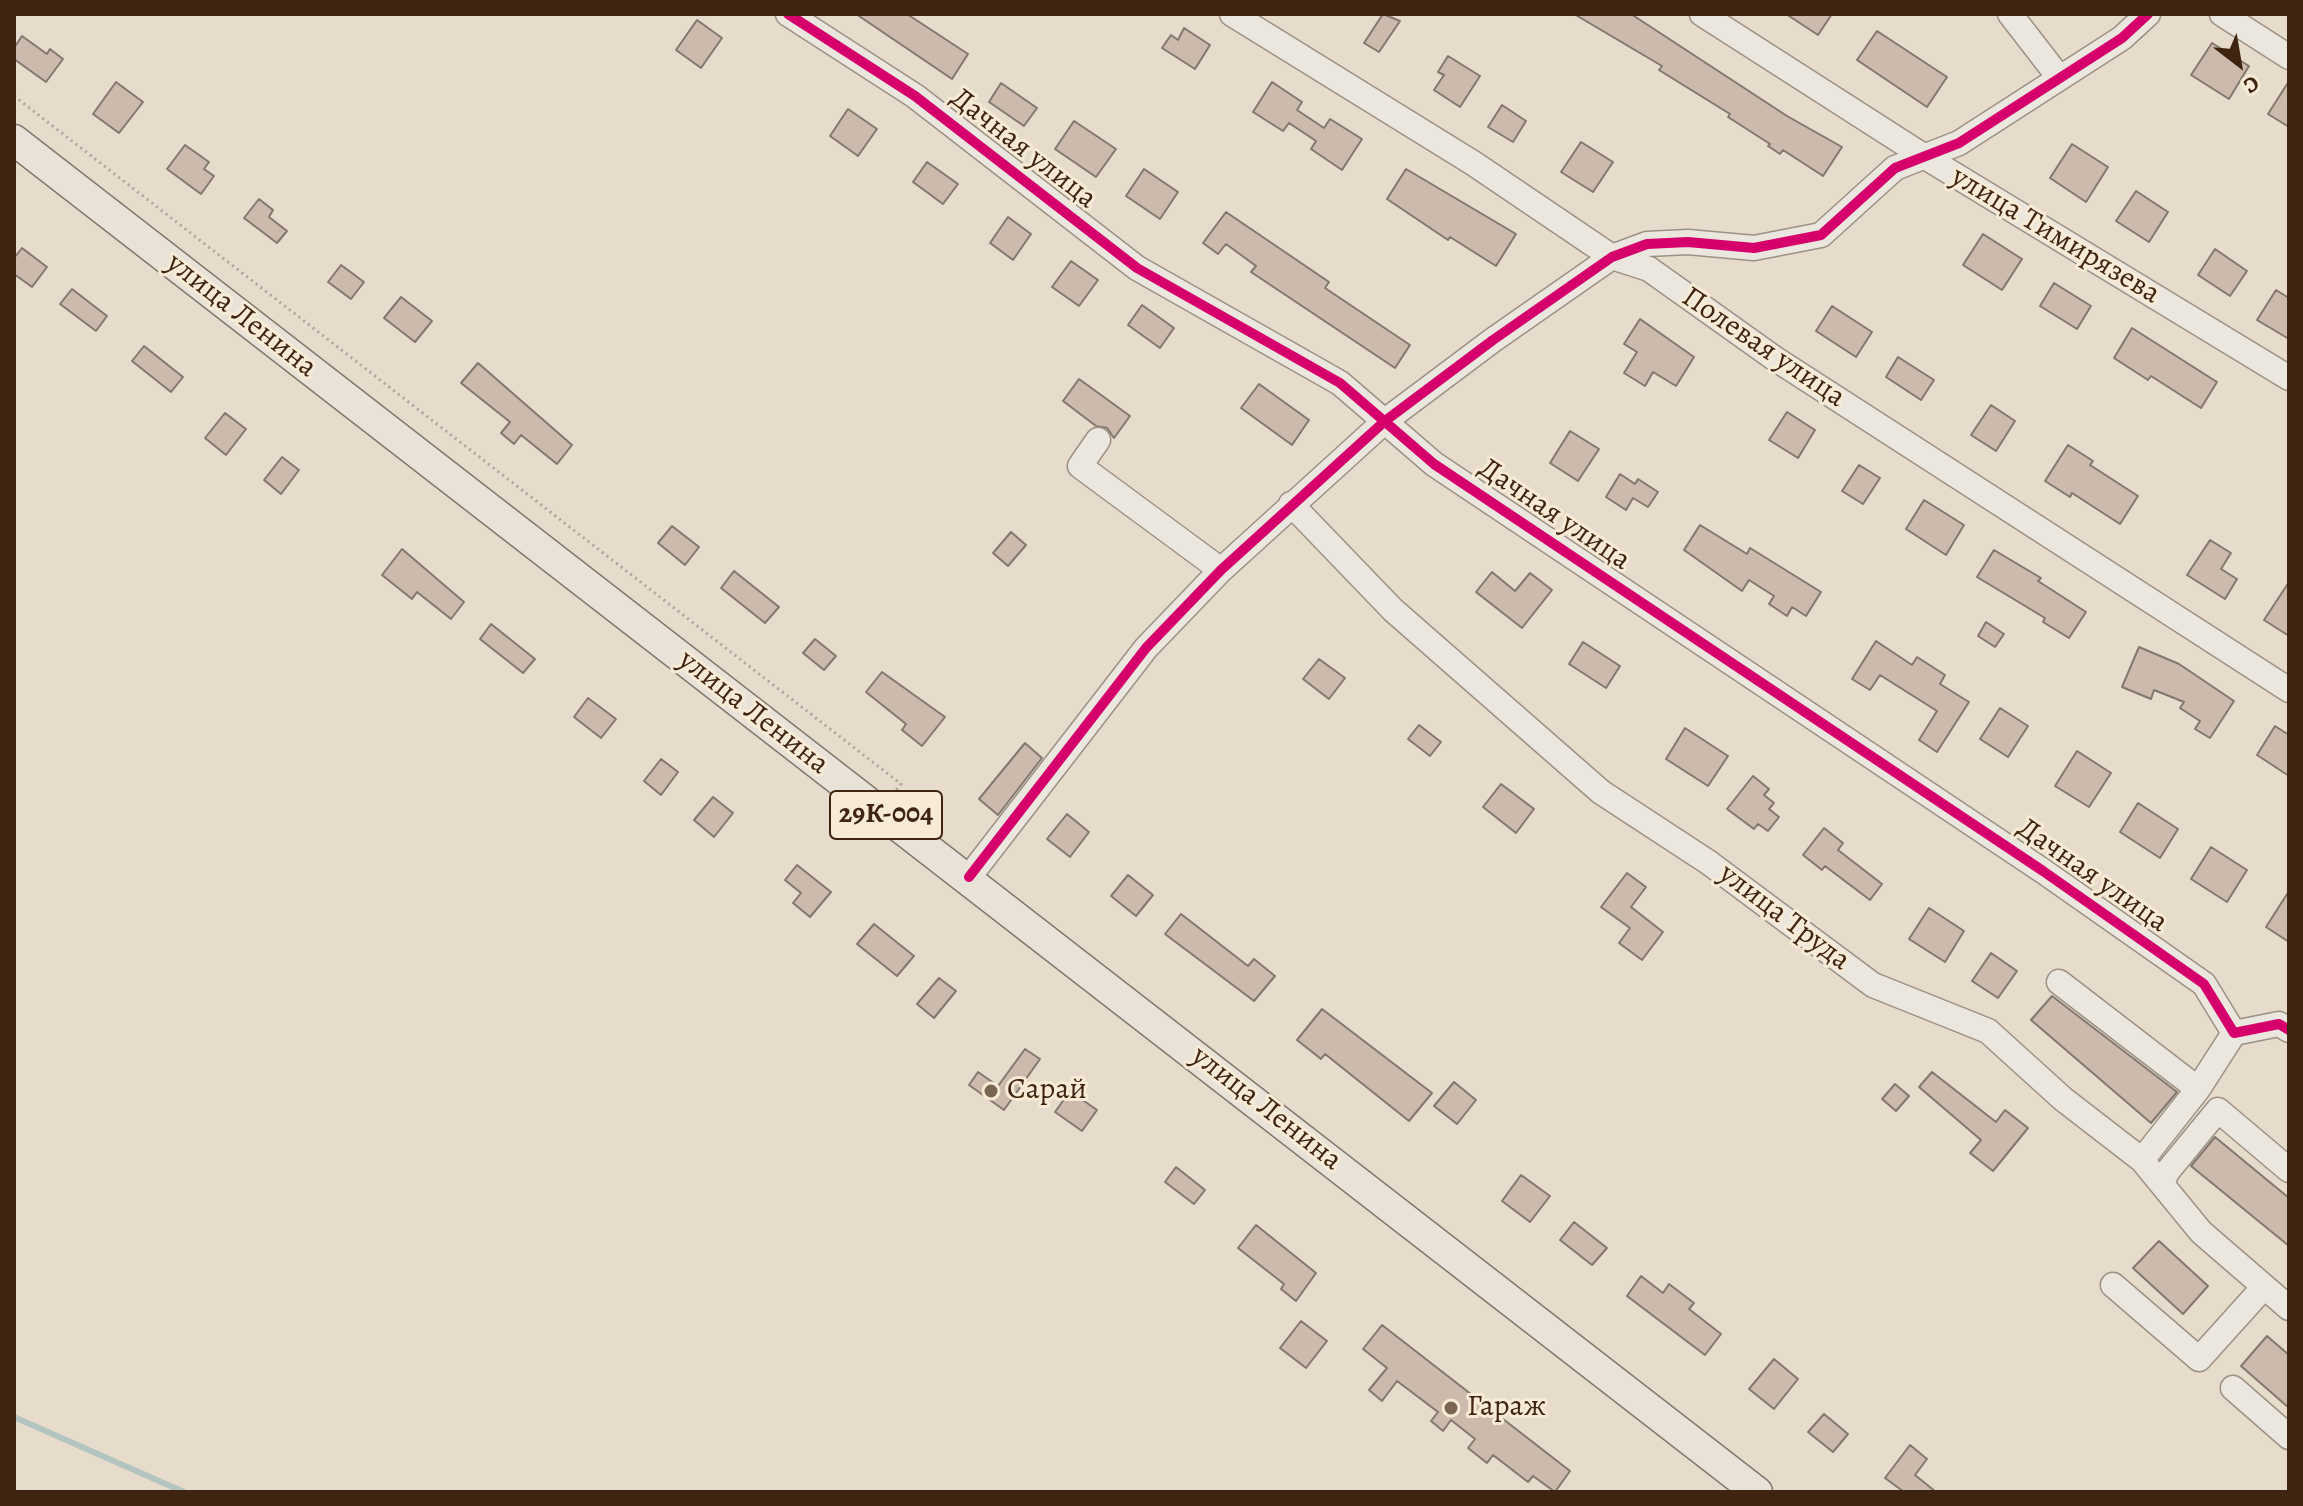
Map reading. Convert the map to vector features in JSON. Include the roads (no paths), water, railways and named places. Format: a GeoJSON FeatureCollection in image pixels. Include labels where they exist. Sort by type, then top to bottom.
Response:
{"type":"FeatureCollection","features":[{"type":"Feature","properties":{"kind":"main road","name":"улица Ленина"},"geometry":{"type":"LineString","coordinates":[[14,140],[969,877],[1757,1492]]}},
{"type":"Feature","properties":{"kind":"street","name":"Дачная улица"},"geometry":{"type":"LineString","coordinates":[[788,14],[915,96],[1137,268],[1340,383],[1434,464],[2030,862],[2204,984],[2234,1033]]}},
{"type":"Feature","properties":{"kind":"street","name":"Полевая улица"},"geometry":{"type":"LineString","coordinates":[[1232,14],[1473,163],[1612,257],[1649,269],[1774,358],[2289,690]]}},
{"type":"Feature","properties":{"kind":"street","name":"улица Тимирязева"},"geometry":{"type":"LineString","coordinates":[[1702,14],[1922,155],[2289,378]]}},
{"type":"Feature","properties":{"kind":"street"},"geometry":{"type":"LineString","coordinates":[[2010,14],[2058,76]]}},
{"type":"Feature","properties":{"kind":"street"},"geometry":{"type":"LineString","coordinates":[[969,877],[1146,648],[1221,570],[1385,421],[1612,257],[1647,244],[1688,242],[1754,248],[1821,235],[1895,168],[1959,143],[2058,76],[2122,38],[2148,14]]}},
{"type":"Feature","properties":{"kind":"street"},"geometry":{"type":"LineString","coordinates":[[2222,14],[2289,57]]}},
{"type":"Feature","properties":{"kind":"street"},"geometry":{"type":"LineString","coordinates":[[1098,440],[1080,466],[1221,570]]}},
{"type":"Feature","properties":{"kind":"street","name":"улица Труда"},"geometry":{"type":"LineString","coordinates":[[1291,504],[1393,610],[1601,792],[1708,862],[1873,985],[1988,1031],[2063,1099],[2142,1160],[2201,1232],[2289,1308]]}},
{"type":"Feature","properties":{"kind":"street"},"geometry":{"type":"LineString","coordinates":[[2059,982],[2198,1089]]}},
{"type":"Feature","properties":{"kind":"street"},"geometry":{"type":"LineString","coordinates":[[2142,1160],[2198,1089],[2234,1033],[2279,1024],[2289,1030]]}},
{"type":"Feature","properties":{"kind":"street"},"geometry":{"type":"LineString","coordinates":[[2162,1184],[2167,1172],[2218,1110],[2289,1170]]}},
{"type":"Feature","properties":{"kind":"street"},"geometry":{"type":"LineString","coordinates":[[2113,1285],[2199,1359],[2263,1288]]}},
{"type":"Feature","properties":{"kind":"street"},"geometry":{"type":"LineString","coordinates":[[2233,1388],[2289,1437]]}},
{"type":"Feature","properties":{"kind":"waterway"},"geometry":{"type":"LineString","coordinates":[[14,1417],[184,1492]]}},
{"type":"Feature","properties":{"kind":"place","name":"Сарай"},"geometry":{"type":"Point","coordinates":[991,1091]}},
{"type":"Feature","properties":{"kind":"place","name":"Гараж"},"geometry":{"type":"Point","coordinates":[1451,1408]}}]}
